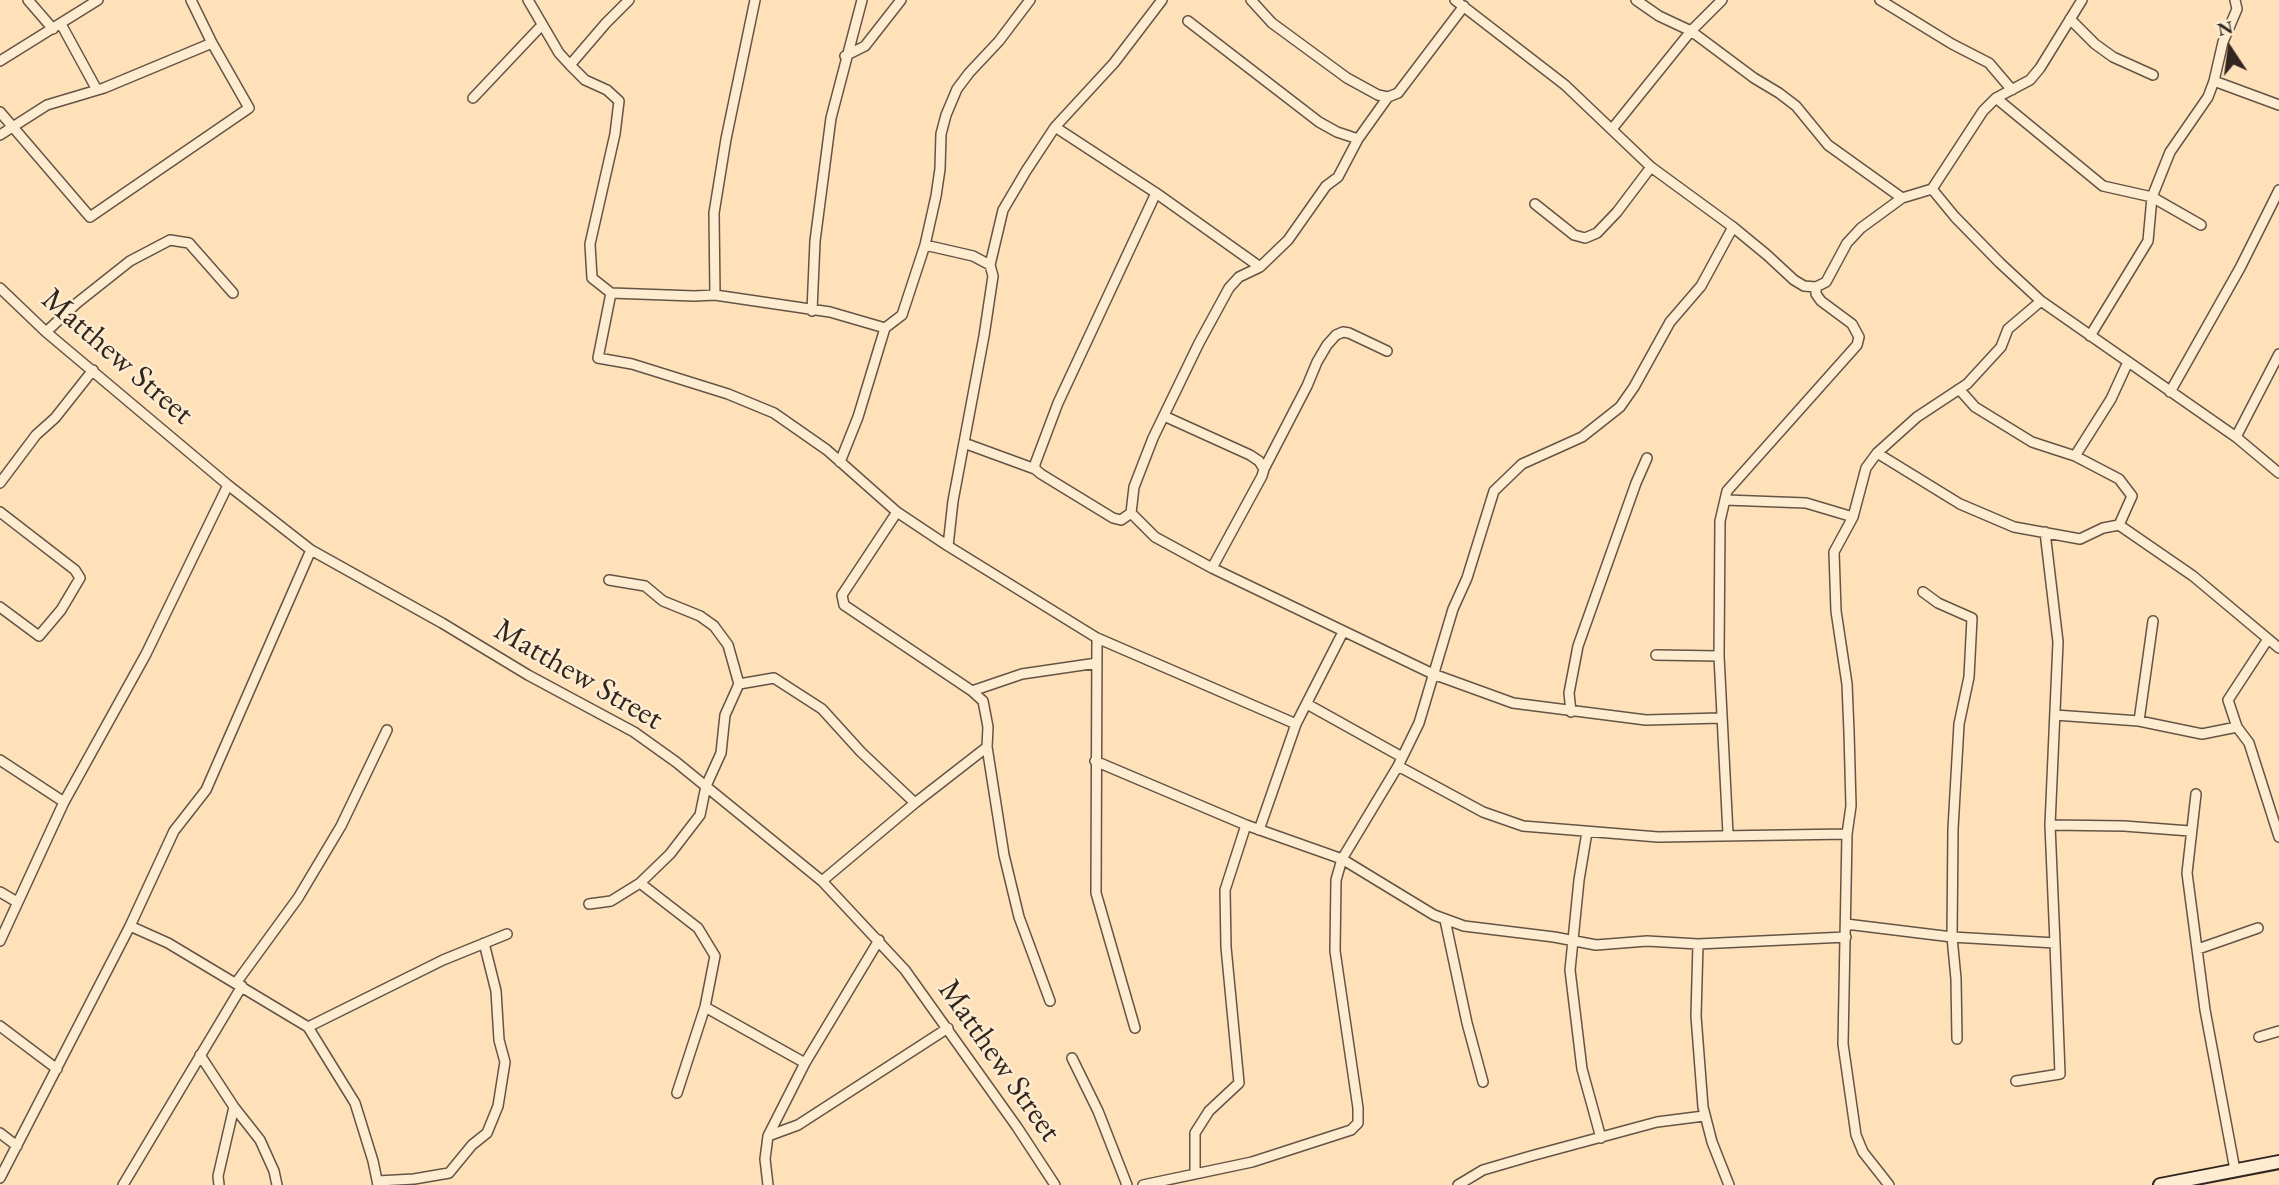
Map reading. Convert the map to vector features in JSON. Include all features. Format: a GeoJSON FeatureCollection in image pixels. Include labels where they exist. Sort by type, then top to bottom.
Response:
{"type":"FeatureCollection","features":[{"type":"Feature","properties":{"kind":"main road"},"geometry":{"type":"LineString","coordinates":[[2160,1185],[2190,1183],[2235,1170],[2279,1162]]}},
{"type":"Feature","properties":{"kind":"street"},"geometry":{"type":"LineString","coordinates":[[28,0],[57,26],[97,90]]}},
{"type":"Feature","properties":{"kind":"street"},"geometry":{"type":"LineString","coordinates":[[0,61],[98,0]]}},
{"type":"Feature","properties":{"kind":"street"},"geometry":{"type":"LineString","coordinates":[[0,112],[90,217],[249,108],[191,0]]}},
{"type":"Feature","properties":{"kind":"street"},"geometry":{"type":"LineString","coordinates":[[528,0],[559,53],[585,80],[607,90],[619,101],[613,146],[590,244],[592,278],[611,293],[715,295],[830,312],[885,328]]}},
{"type":"Feature","properties":{"kind":"street"},"geometry":{"type":"LineString","coordinates":[[570,65],[629,0]]}},
{"type":"Feature","properties":{"kind":"street"},"geometry":{"type":"LineString","coordinates":[[715,295],[714,213],[726,139],[755,0]]}},
{"type":"Feature","properties":{"kind":"street"},"geometry":{"type":"LineString","coordinates":[[812,311],[815,241],[829,131],[845,56],[862,0]]}},
{"type":"Feature","properties":{"kind":"street"},"geometry":{"type":"LineString","coordinates":[[845,56],[865,47],[901,0]]}},
{"type":"Feature","properties":{"kind":"street"},"geometry":{"type":"LineString","coordinates":[[840,462],[866,393],[885,328],[902,314],[925,245],[936,196],[941,134],[946,115],[963,81],[999,41],[1030,0]]}},
{"type":"Feature","properties":{"kind":"street"},"geometry":{"type":"LineString","coordinates":[[948,547],[953,501],[993,276],[990,265],[1003,210],[1055,127],[1114,64],[1162,0]]}},
{"type":"Feature","properties":{"kind":"street"},"geometry":{"type":"LineString","coordinates":[[1251,0],[1272,23],[1347,78],[1388,97]]}},
{"type":"Feature","properties":{"kind":"street"},"geometry":{"type":"LineString","coordinates":[[1636,0],[1659,16],[1692,31],[1796,106],[1828,145],[1902,198]]}},
{"type":"Feature","properties":{"kind":"street"},"geometry":{"type":"LineString","coordinates":[[1612,129],[1692,31],[1722,0]]}},
{"type":"Feature","properties":{"kind":"street"},"geometry":{"type":"LineString","coordinates":[[1880,0],[1989,63],[2012,90]]}},
{"type":"Feature","properties":{"kind":"street"},"geometry":{"type":"LineString","coordinates":[[964,443],[1035,469],[1113,518],[1121,520],[1131,513],[1134,487],[1164,416],[1229,288],[1239,277],[1261,267],[1288,240],[1326,186],[1338,177],[1359,139],[1388,97],[1398,93],[1459,3],[1565,85],[1651,167],[1733,227],[1794,281],[1804,286],[1816,287],[1826,282],[1847,243],[1861,228],[1902,198],[1932,189],[1968,130],[1996,98],[2030,80],[2040,68],[2082,0]]}},
{"type":"Feature","properties":{"kind":"street"},"geometry":{"type":"LineString","coordinates":[[2090,336],[2148,241],[2152,197],[2171,152],[2201,110],[2214,81],[2223,42],[2237,9],[2235,0]]}},
{"type":"Feature","properties":{"kind":"street"},"geometry":{"type":"LineString","coordinates":[[2070,19],[2095,44],[2113,57],[2153,75]]}},
{"type":"Feature","properties":{"kind":"street"},"geometry":{"type":"LineString","coordinates":[[1188,21],[1319,122],[1337,132],[1359,139]]}},
{"type":"Feature","properties":{"kind":"street"},"geometry":{"type":"LineString","coordinates":[[473,98],[542,25]]}},
{"type":"Feature","properties":{"kind":"street"},"geometry":{"type":"LineString","coordinates":[[0,135],[47,105],[97,90],[212,43]]}},
{"type":"Feature","properties":{"kind":"street"},"geometry":{"type":"LineString","coordinates":[[2214,81],[2279,105]]}},
{"type":"Feature","properties":{"kind":"street"},"geometry":{"type":"LineString","coordinates":[[1996,98],[2103,186],[2152,197],[2201,225]]}},
{"type":"Feature","properties":{"kind":"street"},"geometry":{"type":"LineString","coordinates":[[1055,127],[1261,267]]}},
{"type":"Feature","properties":{"kind":"street"},"geometry":{"type":"LineString","coordinates":[[1535,204],[1574,235],[1586,238],[1597,233],[1618,212],[1651,167]]}},
{"type":"Feature","properties":{"kind":"street"},"geometry":{"type":"LineString","coordinates":[[1932,189],[1955,217],[2041,301],[2236,437],[2279,473]]}},
{"type":"Feature","properties":{"kind":"street"},"geometry":{"type":"LineString","coordinates":[[2170,392],[2240,268],[2279,190]]}},
{"type":"Feature","properties":{"kind":"street"},"geometry":{"type":"LineString","coordinates":[[1035,469],[1058,403],[1156,194]]}},
{"type":"Feature","properties":{"kind":"street"},"geometry":{"type":"LineString","coordinates":[[1143,1185],[1252,1162],[1351,1130],[1357,1123],[1358,1108],[1335,951],[1336,880],[1342,859],[1400,761],[1419,723],[1494,491],[1522,464],[1582,437],[1620,407],[1670,322],[1701,286],[1733,227]]}},
{"type":"Feature","properties":{"kind":"street"},"geometry":{"type":"LineString","coordinates":[[46,332],[77,303],[130,261],[170,240],[189,243],[233,293]]}},
{"type":"Feature","properties":{"kind":"street"},"geometry":{"type":"LineString","coordinates":[[925,245],[973,256],[990,265]]}},
{"type":"Feature","properties":{"kind":"street"},"geometry":{"type":"LineString","coordinates":[[1728,834],[1719,656],[1720,521],[1727,491],[1857,345],[1858,332],[1852,324],[1821,301],[1816,294],[1816,287]]}},
{"type":"Feature","properties":{"kind":"street","name":"Matthew Street"},"geometry":{"type":"LineString","coordinates":[[0,288],[46,332],[228,485],[311,550],[442,623],[528,675],[634,732],[706,786],[822,881],[905,970],[1055,1185]]}},
{"type":"Feature","properties":{"kind":"street"},"geometry":{"type":"LineString","coordinates":[[611,293],[598,358],[632,364],[727,394],[774,413],[840,462],[897,512],[948,547],[1097,638],[1296,724]]}},
{"type":"Feature","properties":{"kind":"street"},"geometry":{"type":"LineString","coordinates":[[1889,1185],[1863,1152],[1856,1135],[1843,1044],[1847,834],[1851,806],[1847,684],[1836,611],[1833,552],[1853,517],[1866,468],[1877,453],[1917,417],[1959,389],[1986,366],[2001,347],[2012,325],[2041,301]]}},
{"type":"Feature","properties":{"kind":"street"},"geometry":{"type":"LineString","coordinates":[[1212,568],[1262,476],[1327,345],[1343,332],[1387,351]]}},
{"type":"Feature","properties":{"kind":"street"},"geometry":{"type":"LineString","coordinates":[[2236,437],[2279,354]]}},
{"type":"Feature","properties":{"kind":"street"},"geometry":{"type":"LineString","coordinates":[[2076,456],[2111,399],[2128,362]]}},
{"type":"Feature","properties":{"kind":"street"},"geometry":{"type":"LineString","coordinates":[[0,484],[36,435],[55,418],[93,370]]}},
{"type":"Feature","properties":{"kind":"street"},"geometry":{"type":"LineString","coordinates":[[1959,389],[1975,407],[2032,442],[2076,456],[2119,479],[2132,496],[2119,525]]}},
{"type":"Feature","properties":{"kind":"street"},"geometry":{"type":"LineString","coordinates":[[1164,416],[1250,455],[1259,461],[1264,469]]}},
{"type":"Feature","properties":{"kind":"street"},"geometry":{"type":"LineString","coordinates":[[1877,453],[1960,504],[2014,527],[2080,539],[2104,528],[2119,525],[2193,576],[2279,648]]}},
{"type":"Feature","properties":{"kind":"street"},"geometry":{"type":"LineString","coordinates":[[1572,712],[1569,693],[1578,646],[1647,458]]}},
{"type":"Feature","properties":{"kind":"street"},"geometry":{"type":"LineString","coordinates":[[0,941],[64,802],[146,654],[228,485]]}},
{"type":"Feature","properties":{"kind":"street"},"geometry":{"type":"LineString","coordinates":[[1726,500],[1806,503],[1853,517]]}},
{"type":"Feature","properties":{"kind":"street"},"geometry":{"type":"LineString","coordinates":[[0,512],[75,570],[80,578],[61,610],[39,636],[0,607]]}},
{"type":"Feature","properties":{"kind":"street"},"geometry":{"type":"LineString","coordinates":[[897,512],[842,595],[844,605],[983,701],[988,727],[987,747],[1004,855],[1019,917],[1050,1001]]}},
{"type":"Feature","properties":{"kind":"street"},"geometry":{"type":"LineString","coordinates":[[1131,513],[1155,537],[1212,568],[1433,674],[1513,703],[1646,720],[1721,718]]}},
{"type":"Feature","properties":{"kind":"street"},"geometry":{"type":"LineString","coordinates":[[2015,1081],[2060,1074],[2050,825],[2058,642],[2045,533]]}},
{"type":"Feature","properties":{"kind":"street"},"geometry":{"type":"LineString","coordinates":[[0,1178],[130,926],[174,831],[206,790],[311,550]]}},
{"type":"Feature","properties":{"kind":"street"},"geometry":{"type":"LineString","coordinates":[[590,904],[611,901],[640,883],[670,854],[700,816],[706,786],[721,753],[725,715],[739,684],[728,645],[714,626],[700,616],[663,601],[645,586],[609,580]]}},
{"type":"Feature","properties":{"kind":"street"},"geometry":{"type":"LineString","coordinates":[[1923,592],[1938,603],[1972,618],[1969,677],[1959,724],[1953,829],[1952,937],[1957,1039]]}},
{"type":"Feature","properties":{"kind":"street"},"geometry":{"type":"LineString","coordinates":[[2139,721],[2153,621]]}},
{"type":"Feature","properties":{"kind":"street"},"geometry":{"type":"LineString","coordinates":[[1259,830],[1296,724],[1343,632]]}},
{"type":"Feature","properties":{"kind":"street"},"geometry":{"type":"LineString","coordinates":[[1097,638],[1096,892],[1135,1028]]}},
{"type":"Feature","properties":{"kind":"street"},"geometry":{"type":"LineString","coordinates":[[2267,639],[2228,700],[2237,727],[2249,743],[2279,837]]}},
{"type":"Feature","properties":{"kind":"street"},"geometry":{"type":"LineString","coordinates":[[1657,654],[1719,656]]}},
{"type":"Feature","properties":{"kind":"street"},"geometry":{"type":"LineString","coordinates":[[972,691],[1022,674],[1097,663]]}},
{"type":"Feature","properties":{"kind":"street"},"geometry":{"type":"LineString","coordinates":[[739,684],[774,678],[821,709],[861,752],[915,803]]}},
{"type":"Feature","properties":{"kind":"street"},"geometry":{"type":"LineString","coordinates":[[1307,704],[1483,812],[1523,825],[1658,837],[1847,834]]}},
{"type":"Feature","properties":{"kind":"street"},"geometry":{"type":"LineString","coordinates":[[2055,715],[2139,721],[2202,734],[2237,727]]}},
{"type":"Feature","properties":{"kind":"street"},"geometry":{"type":"LineString","coordinates":[[123,1185],[239,985],[298,898],[341,826],[387,730]]}},
{"type":"Feature","properties":{"kind":"street"},"geometry":{"type":"LineString","coordinates":[[822,881],[987,747]]}},
{"type":"Feature","properties":{"kind":"street"},"geometry":{"type":"LineString","coordinates":[[0,760],[64,802]]}},
{"type":"Feature","properties":{"kind":"street"},"geometry":{"type":"LineString","coordinates":[[1095,761],[1246,825],[1342,859],[1445,920],[1474,928],[1555,937],[1596,945],[1647,941],[1698,944],[1846,937]]}},
{"type":"Feature","properties":{"kind":"street"},"geometry":{"type":"LineString","coordinates":[[2196,794],[2187,873],[2205,1010],[2235,1170]]}},
{"type":"Feature","properties":{"kind":"street"},"geometry":{"type":"LineString","coordinates":[[1195,1172],[1195,1133],[1209,1111],[1239,1083],[1226,947],[1225,890],[1246,825]]}},
{"type":"Feature","properties":{"kind":"street"},"geometry":{"type":"LineString","coordinates":[[2050,825],[2124,826],[2190,831]]}},
{"type":"Feature","properties":{"kind":"street"},"geometry":{"type":"LineString","coordinates":[[1587,832],[1570,970],[1580,1057],[1601,1139]]}},
{"type":"Feature","properties":{"kind":"street"},"geometry":{"type":"LineString","coordinates":[[640,883],[698,928],[715,956],[705,1007],[677,1093]]}},
{"type":"Feature","properties":{"kind":"street"},"geometry":{"type":"LineString","coordinates":[[0,892],[17,902]]}},
{"type":"Feature","properties":{"kind":"street"},"geometry":{"type":"LineString","coordinates":[[1445,920],[1466,1023],[1483,1082]]}},
{"type":"Feature","properties":{"kind":"street"},"geometry":{"type":"LineString","coordinates":[[1846,924],[1952,937],[2055,943]]}},
{"type":"Feature","properties":{"kind":"street"},"geometry":{"type":"LineString","coordinates":[[130,926],[168,943],[308,1027],[355,1102],[378,1183],[449,1173],[472,1145],[487,1133],[498,1106],[505,1062],[499,1040],[496,991],[484,943]]}},
{"type":"Feature","properties":{"kind":"street"},"geometry":{"type":"LineString","coordinates":[[2198,949],[2258,928]]}},
{"type":"Feature","properties":{"kind":"street"},"geometry":{"type":"LineString","coordinates":[[308,1027],[381,990],[507,934]]}},
{"type":"Feature","properties":{"kind":"street"},"geometry":{"type":"LineString","coordinates":[[768,1185],[765,1159],[768,1136],[805,1063],[879,940]]}},
{"type":"Feature","properties":{"kind":"street"},"geometry":{"type":"LineString","coordinates":[[1698,944],[1696,1016],[1704,1116],[1729,1185]]}},
{"type":"Feature","properties":{"kind":"street"},"geometry":{"type":"LineString","coordinates":[[705,1007],[805,1063]]}},
{"type":"Feature","properties":{"kind":"street"},"geometry":{"type":"LineString","coordinates":[[0,1026],[57,1069]]}},
{"type":"Feature","properties":{"kind":"street"},"geometry":{"type":"LineString","coordinates":[[768,1136],[798,1125],[948,1028]]}},
{"type":"Feature","properties":{"kind":"street"},"geometry":{"type":"LineString","coordinates":[[2259,1037],[2279,1031]]}},
{"type":"Feature","properties":{"kind":"street"},"geometry":{"type":"LineString","coordinates":[[200,1055],[234,1107],[261,1140],[277,1185]]}},
{"type":"Feature","properties":{"kind":"street"},"geometry":{"type":"LineString","coordinates":[[1072,1058],[1098,1111],[1127,1185]]}},
{"type":"Feature","properties":{"kind":"street"},"geometry":{"type":"LineString","coordinates":[[219,1185],[218,1176],[234,1107]]}},
{"type":"Feature","properties":{"kind":"street"},"geometry":{"type":"LineString","coordinates":[[1458,1185],[1483,1170],[1657,1122],[1704,1116]]}},
{"type":"Feature","properties":{"kind":"street"},"geometry":{"type":"LineString","coordinates":[[0,1133],[16,1146]]}}]}
